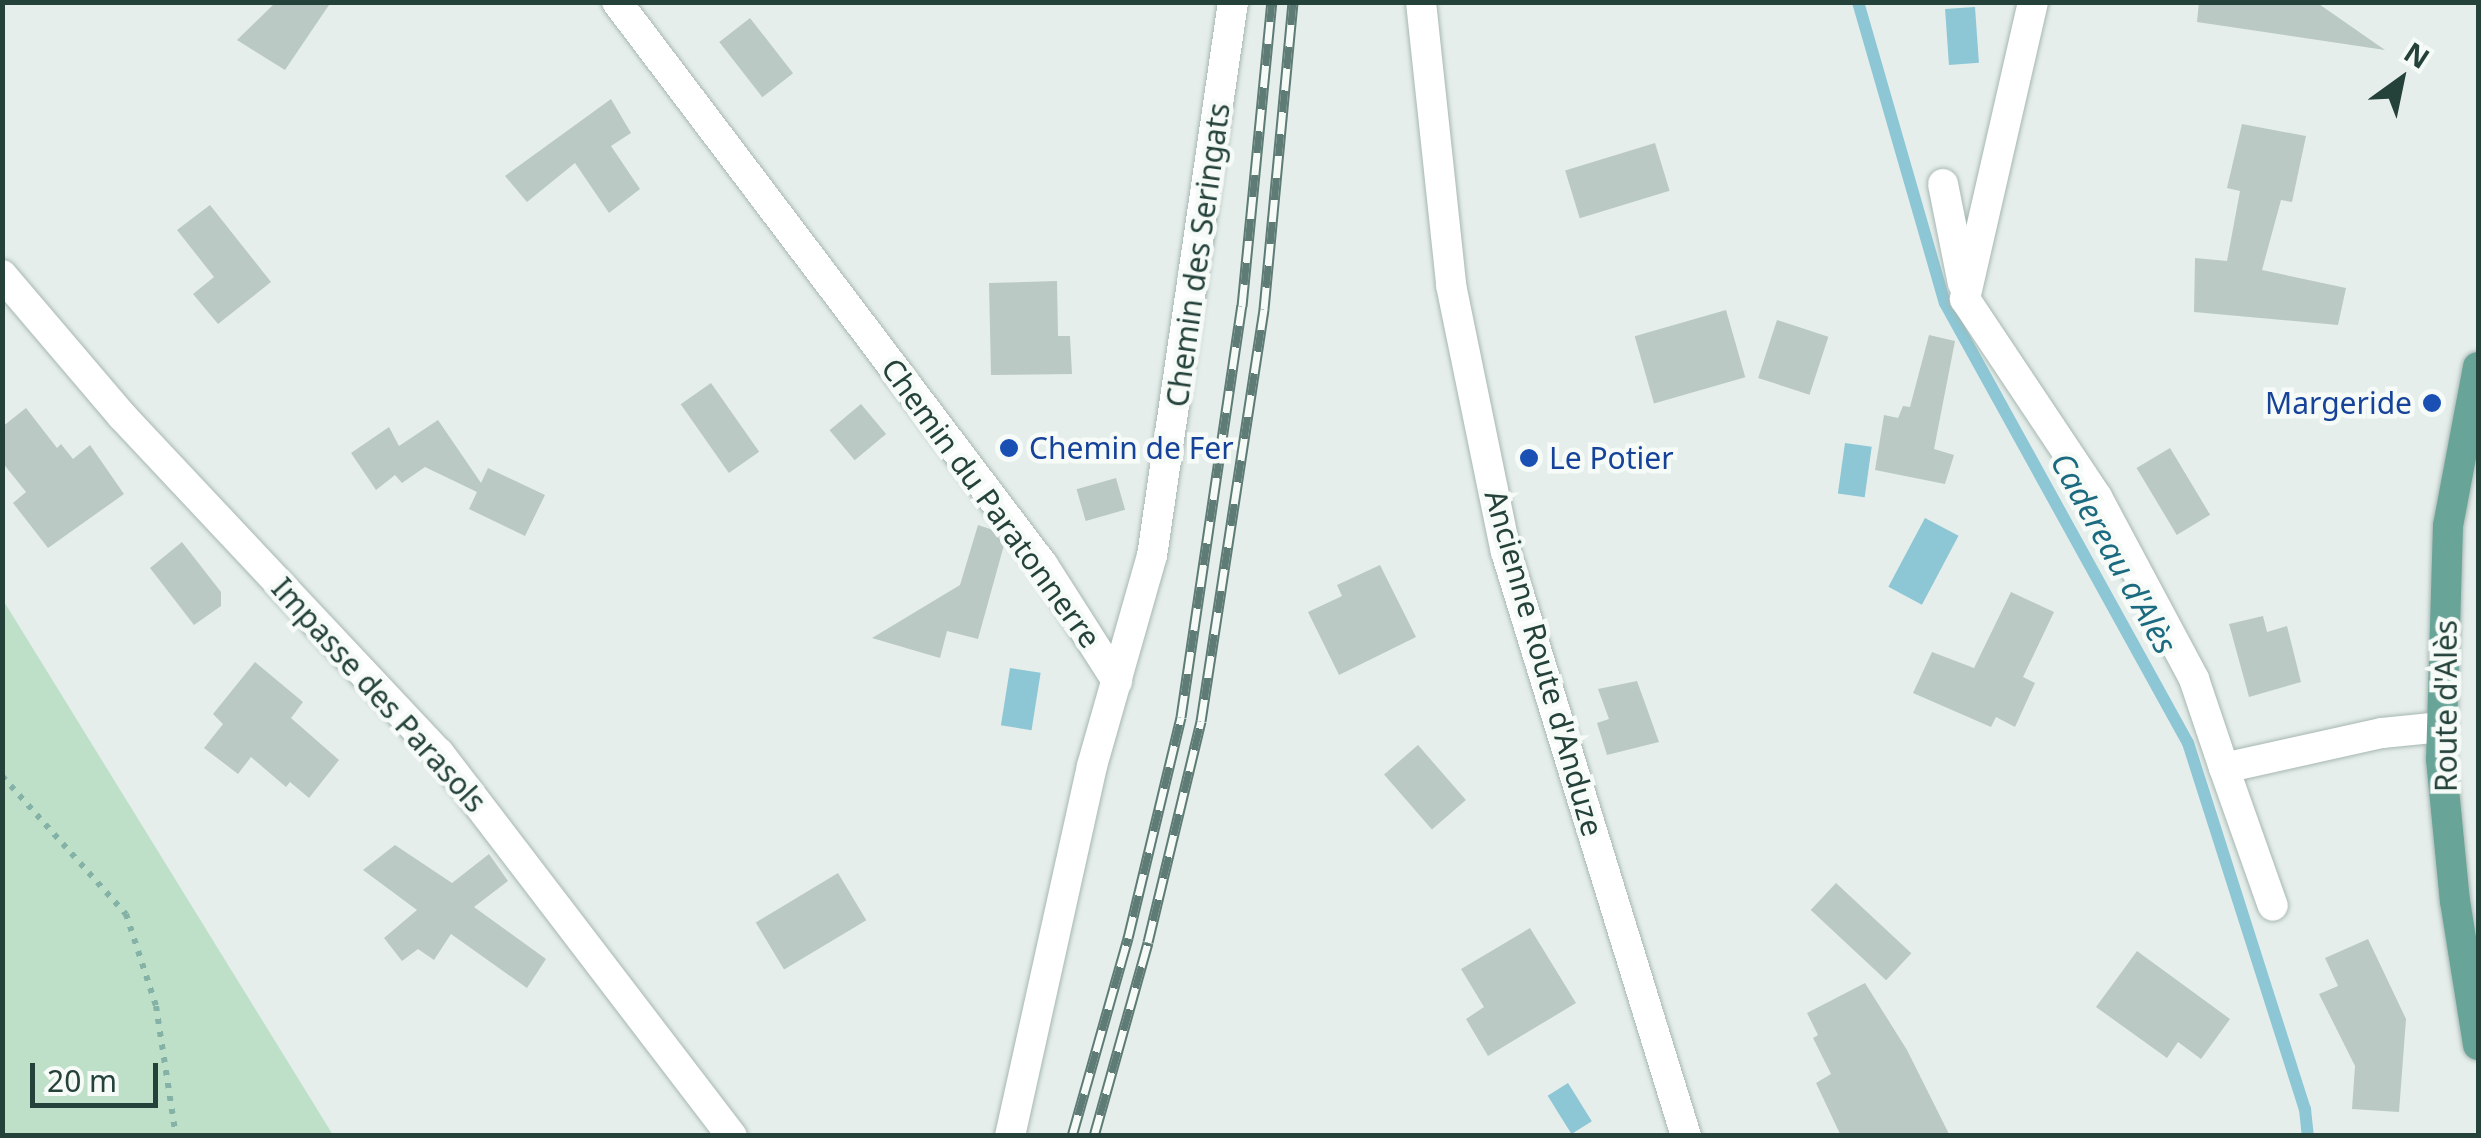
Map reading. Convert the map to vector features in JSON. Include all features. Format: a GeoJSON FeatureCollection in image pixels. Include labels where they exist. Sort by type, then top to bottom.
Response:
{"type":"FeatureCollection","features":[{"type":"Feature","properties":{"kind":"main road","name":"Route d'Alès"},"geometry":{"type":"LineString","coordinates":[[2478,367],[2448,526],[2442,727],[2455,900],[2478,1045]]}},
{"type":"Feature","properties":{"kind":"street","name":"Chemin du Paratonnerre"},"geometry":{"type":"LineString","coordinates":[[617,2],[1043,565],[1116,680],[1092,766],[1010,1136]]}},
{"type":"Feature","properties":{"kind":"street","name":"Chemin des Seringats"},"geometry":{"type":"LineString","coordinates":[[1116,680],[1152,556],[1233,2]]}},
{"type":"Feature","properties":{"kind":"street","name":"Ancienne Route d'Anduze"},"geometry":{"type":"LineString","coordinates":[[1421,2],[1451,285],[1506,552],[1686,1136]]}},
{"type":"Feature","properties":{"kind":"street"},"geometry":{"type":"LineString","coordinates":[[1965,298],[2033,2]]}},
{"type":"Feature","properties":{"kind":"street"},"geometry":{"type":"LineString","coordinates":[[1944,184],[1965,298],[2096,497],[2194,680],[2273,906]]}},
{"type":"Feature","properties":{"kind":"street","name":"Impasse des Parasols"},"geometry":{"type":"LineString","coordinates":[[2,275],[122,416],[439,753],[732,1136]]}},
{"type":"Feature","properties":{"kind":"street"},"geometry":{"type":"LineString","coordinates":[[2224,768],[2382,733],[2442,727]]}},
{"type":"Feature","properties":{"kind":"path"},"geometry":{"type":"LineString","coordinates":[[2,776],[126,914],[156,1006],[176,1136]]}},
{"type":"Feature","properties":{"kind":"green space"},"geometry":{"type":"Polygon","coordinates":[[[3,600],[333,1135],[3,1135],[3,600]]]}},
{"type":"Feature","properties":{"kind":"water"},"geometry":{"type":"Polygon","coordinates":[[[1975,7],[1979,63],[1949,65],[1945,9],[1975,7]]]}},
{"type":"Feature","properties":{"kind":"water"},"geometry":{"type":"Polygon","coordinates":[[[1845,443],[1872,447],[1865,497],[1838,494],[1845,443]]]}},
{"type":"Feature","properties":{"kind":"water"},"geometry":{"type":"Polygon","coordinates":[[[1925,518],[1959,536],[1922,605],[1888,587],[1925,518]]]}},
{"type":"Feature","properties":{"kind":"water"},"geometry":{"type":"Polygon","coordinates":[[[1010,668],[1041,673],[1032,730],[1001,725],[1010,668]]]}},
{"type":"Feature","properties":{"kind":"water"},"geometry":{"type":"Polygon","coordinates":[[[1568,1083],[1592,1121],[1571,1134],[1548,1096],[1568,1083]]]}},
{"type":"Feature","properties":{"kind":"building"},"geometry":{"type":"Polygon","coordinates":[[[276,2],[331,2],[285,70],[237,40],[276,2]]]}},
{"type":"Feature","properties":{"kind":"building"},"geometry":{"type":"Polygon","coordinates":[[[2199,2],[2316,2],[2385,50],[2197,22],[2199,2]]]}},
{"type":"Feature","properties":{"kind":"building"},"geometry":{"type":"Polygon","coordinates":[[[750,18],[793,73],[762,97],[719,42],[750,18]]]}},
{"type":"Feature","properties":{"kind":"building"},"geometry":{"type":"Polygon","coordinates":[[[611,99],[631,133],[611,146],[640,189],[609,213],[575,163],[527,202],[505,176],[611,99]]]}},
{"type":"Feature","properties":{"kind":"building"},"geometry":{"type":"Polygon","coordinates":[[[2242,124],[2306,136],[2292,202],[2281,200],[2262,270],[2346,288],[2338,325],[2194,312],[2195,258],[2227,261],[2240,191],[2227,188],[2242,124]]]}},
{"type":"Feature","properties":{"kind":"building"},"geometry":{"type":"Polygon","coordinates":[[[1655,143],[1670,191],[1580,218],[1565,170],[1655,143]]]}},
{"type":"Feature","properties":{"kind":"building"},"geometry":{"type":"Polygon","coordinates":[[[210,205],[271,282],[218,324],[193,294],[214,277],[177,230],[210,205]]]}},
{"type":"Feature","properties":{"kind":"building"},"geometry":{"type":"Polygon","coordinates":[[[1057,281],[1058,336],[1070,336],[1072,374],[991,375],[989,283],[1057,281]]]}},
{"type":"Feature","properties":{"kind":"building"},"geometry":{"type":"Polygon","coordinates":[[[1726,310],[1745,377],[1654,403],[1635,336],[1726,310]]]}},
{"type":"Feature","properties":{"kind":"building"},"geometry":{"type":"Polygon","coordinates":[[[1777,320],[1828,337],[1810,395],[1758,378],[1777,320]]]}},
{"type":"Feature","properties":{"kind":"building"},"geometry":{"type":"Polygon","coordinates":[[[1929,335],[1955,341],[1934,449],[1954,455],[1945,484],[1875,470],[1884,415],[1898,418],[1903,406],[1910,407],[1929,335]]]}},
{"type":"Feature","properties":{"kind":"building"},"geometry":{"type":"Polygon","coordinates":[[[711,383],[759,452],[729,473],[681,404],[711,383]]]}},
{"type":"Feature","properties":{"kind":"building"},"geometry":{"type":"Polygon","coordinates":[[[861,404],[886,434],[855,460],[830,430],[861,404]]]}},
{"type":"Feature","properties":{"kind":"building"},"geometry":{"type":"Polygon","coordinates":[[[26,408],[57,448],[61,444],[73,459],[90,445],[124,494],[48,548],[13,503],[26,492],[2,462],[2,427],[26,408]]]}},
{"type":"Feature","properties":{"kind":"building"},"geometry":{"type":"Polygon","coordinates":[[[438,420],[481,483],[488,468],[545,495],[525,536],[469,509],[477,492],[425,467],[402,483],[395,475],[376,490],[351,453],[389,427],[399,446],[438,420]]]}},
{"type":"Feature","properties":{"kind":"building"},"geometry":{"type":"Polygon","coordinates":[[[2170,448],[2210,515],[2177,535],[2137,468],[2170,448]]]}},
{"type":"Feature","properties":{"kind":"building"},"geometry":{"type":"Polygon","coordinates":[[[1116,478],[1125,510],[1086,521],[1077,489],[1116,478]]]}},
{"type":"Feature","properties":{"kind":"building"},"geometry":{"type":"Polygon","coordinates":[[[978,525],[993,530],[1004,545],[978,639],[947,631],[940,658],[872,638],[960,585],[978,525]]]}},
{"type":"Feature","properties":{"kind":"building"},"geometry":{"type":"Polygon","coordinates":[[[182,542],[221,592],[221,606],[194,625],[150,568],[182,542]]]}},
{"type":"Feature","properties":{"kind":"building"},"geometry":{"type":"Polygon","coordinates":[[[1380,565],[1416,637],[1339,675],[1308,612],[1342,596],[1337,585],[1380,565]]]}},
{"type":"Feature","properties":{"kind":"building"},"geometry":{"type":"Polygon","coordinates":[[[2011,592],[2054,612],[2023,677],[2035,683],[2015,727],[1996,717],[1991,727],[1913,693],[1932,652],[1974,668],[2011,592]]]}},
{"type":"Feature","properties":{"kind":"building"},"geometry":{"type":"Polygon","coordinates":[[[2263,616],[2267,632],[2287,626],[2301,682],[2249,697],[2229,624],[2263,616]]]}},
{"type":"Feature","properties":{"kind":"building"},"geometry":{"type":"Polygon","coordinates":[[[255,662],[303,702],[291,718],[339,760],[309,798],[290,782],[286,787],[251,757],[238,774],[204,748],[223,724],[213,714],[255,662]]]}},
{"type":"Feature","properties":{"kind":"building"},"geometry":{"type":"Polygon","coordinates":[[[1637,681],[1659,742],[1607,755],[1597,723],[1609,719],[1598,689],[1637,681]]]}},
{"type":"Feature","properties":{"kind":"building"},"geometry":{"type":"Polygon","coordinates":[[[1418,745],[1466,800],[1432,830],[1384,775],[1418,745]]]}},
{"type":"Feature","properties":{"kind":"building"},"geometry":{"type":"Polygon","coordinates":[[[395,845],[452,883],[489,854],[508,881],[474,907],[546,959],[527,988],[451,934],[434,960],[418,949],[402,961],[384,938],[417,910],[363,870],[395,845]]]}},
{"type":"Feature","properties":{"kind":"building"},"geometry":{"type":"Polygon","coordinates":[[[838,873],[866,920],[784,970],[756,922],[838,873]]]}},
{"type":"Feature","properties":{"kind":"building"},"geometry":{"type":"Polygon","coordinates":[[[1836,883],[1911,953],[1886,980],[1811,910],[1836,883]]]}},
{"type":"Feature","properties":{"kind":"building"},"geometry":{"type":"Polygon","coordinates":[[[1530,928],[1576,1003],[1488,1056],[1466,1019],[1484,1007],[1461,969],[1530,928]]]}},
{"type":"Feature","properties":{"kind":"building"},"geometry":{"type":"Polygon","coordinates":[[[2368,939],[2406,1019],[2399,1112],[2352,1109],[2355,1066],[2319,994],[2338,986],[2325,958],[2368,939]]]}},
{"type":"Feature","properties":{"kind":"building"},"geometry":{"type":"Polygon","coordinates":[[[2137,951],[2230,1019],[2201,1059],[2178,1042],[2167,1058],[2096,1007],[2137,951]]]}},
{"type":"Feature","properties":{"kind":"building"},"geometry":{"type":"Polygon","coordinates":[[[1865,983],[1907,1050],[1950,1136],[1841,1136],[1816,1083],[1831,1074],[1813,1038],[1818,1035],[1807,1013],[1865,983]]]}},
{"type":"Feature","properties":{"kind":"waterway","name":"Cadereau d'Alès"},"geometry":{"type":"LineString","coordinates":[[1858,2],[1945,303],[2188,743],[2305,1109],[2308,1136]]}},
{"type":"Feature","properties":{"kind":"railway"},"geometry":{"type":"LineString","coordinates":[[1072,1136],[1128,938],[1181,717],[1242,306],[1272,2]]}},
{"type":"Feature","properties":{"kind":"railway"},"geometry":{"type":"LineString","coordinates":[[1094,1136],[1148,942],[1201,721],[1264,309],[1293,2]]}},
{"type":"Feature","properties":{"kind":"place","name":"Margeride"},"geometry":{"type":"Point","coordinates":[2432,403]}},
{"type":"Feature","properties":{"kind":"place","name":"Chemin de Fer"},"geometry":{"type":"Point","coordinates":[1009,448]}},
{"type":"Feature","properties":{"kind":"place","name":"Le Potier"},"geometry":{"type":"Point","coordinates":[1529,458]}}]}
